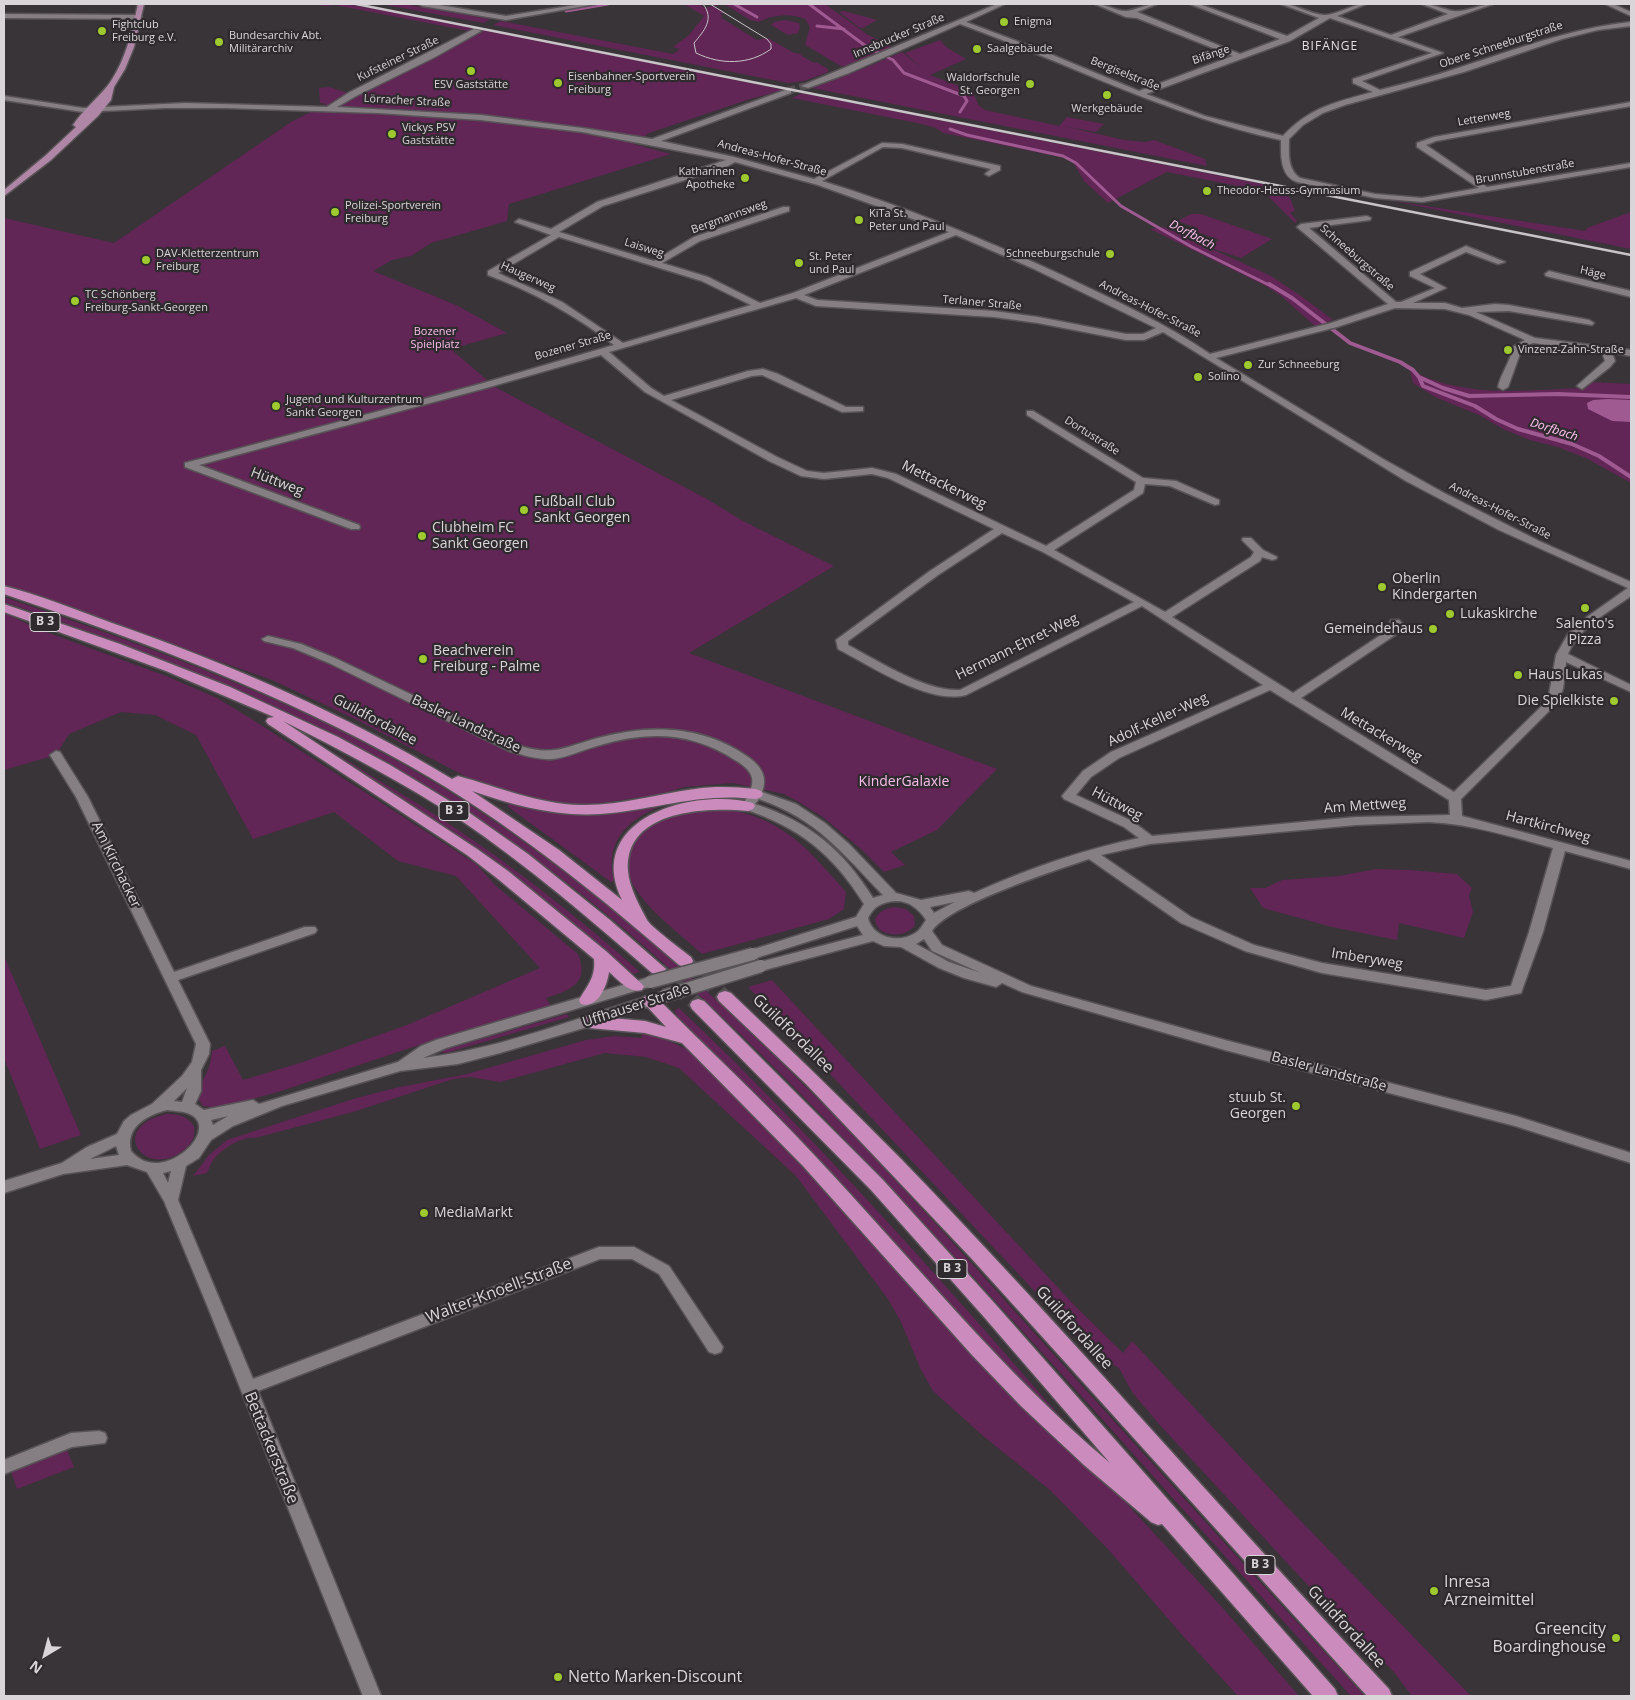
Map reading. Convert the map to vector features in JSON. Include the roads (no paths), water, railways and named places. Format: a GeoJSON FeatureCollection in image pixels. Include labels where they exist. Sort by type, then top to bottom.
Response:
{"type":"FeatureCollection","features":[{"type":"Feature","properties":{"kind":"highway","name":"Guildfordallee"},"geometry":{"type":"LineString","coordinates":[[4,590],[123,630],[228,672],[316,712],[432,773],[532,838],[588,879],[685,961]]}},
{"type":"Feature","properties":{"kind":"highway","name":"B 3"},"geometry":{"type":"LineString","coordinates":[[4,608],[153,660],[226,690],[338,743],[436,798],[548,877],[658,969]]}},
{"type":"Feature","properties":{"kind":"highway"},"geometry":{"type":"LineString","coordinates":[[226,690],[472,852],[503,875],[601,956],[643,984]]}},
{"type":"Feature","properties":{"kind":"highway"},"geometry":{"type":"LineString","coordinates":[[432,773],[520,802],[570,810],[628,806],[694,792],[716,790],[752,800]]}},
{"type":"Feature","properties":{"kind":"highway"},"geometry":{"type":"LineString","coordinates":[[643,924],[621,876],[621,857],[637,831],[660,815],[688,806],[752,800]]}},
{"type":"Feature","properties":{"kind":"highway"},"geometry":{"type":"LineString","coordinates":[[587,1000],[597,989],[603,964],[601,956]]}},
{"type":"Feature","properties":{"kind":"highway"},"geometry":{"type":"LineString","coordinates":[[657,998],[686,1038],[809,1161],[979,1349],[1028,1400],[1091,1459],[1193,1546]]}},
{"type":"Feature","properties":{"kind":"highway","name":"Guildfordallee"},"geometry":{"type":"LineString","coordinates":[[725,998],[846,1114],[980,1255],[1210,1512],[1381,1696]]}},
{"type":"Feature","properties":{"kind":"highway","name":"B 3"},"geometry":{"type":"LineString","coordinates":[[698,1005],[783,1088],[876,1184],[1020,1345],[1193,1546],[1327,1696]]}},
{"type":"Feature","properties":{"kind":"highway"},"geometry":{"type":"LineString","coordinates":[[588,1022],[645,1027],[686,1038]]}},
{"type":"Feature","properties":{"kind":"main road"},"geometry":{"type":"LineString","coordinates":[[4,194],[81,128],[110,87],[132,43],[141,4]]}},
{"type":"Feature","properties":{"kind":"street"},"geometry":{"type":"LineString","coordinates":[[422,4],[506,18],[593,4]]}},
{"type":"Feature","properties":{"kind":"street","name":"Innsbrucker Straße"},"geometry":{"type":"LineString","coordinates":[[805,86],[846,72],[1002,4]]}},
{"type":"Feature","properties":{"kind":"street"},"geometry":{"type":"LineString","coordinates":[[1098,4],[1123,13],[1135,14],[1241,57]]}},
{"type":"Feature","properties":{"kind":"street"},"geometry":{"type":"LineString","coordinates":[[1135,14],[1154,4]]}},
{"type":"Feature","properties":{"kind":"street"},"geometry":{"type":"LineString","coordinates":[[1193,4],[1288,39]]}},
{"type":"Feature","properties":{"kind":"street"},"geometry":{"type":"LineString","coordinates":[[1284,4],[1391,37],[1455,14],[1490,4]]}},
{"type":"Feature","properties":{"kind":"street"},"geometry":{"type":"LineString","coordinates":[[1345,4],[1354,7]]}},
{"type":"Feature","properties":{"kind":"street","name":"Bifänge"},"geometry":{"type":"LineString","coordinates":[[1142,93],[1288,39],[1328,17],[1363,4]]}},
{"type":"Feature","properties":{"kind":"street"},"geometry":{"type":"LineString","coordinates":[[1426,4],[1455,14]]}},
{"type":"Feature","properties":{"kind":"street"},"geometry":{"type":"LineString","coordinates":[[1608,4],[1631,14]]}},
{"type":"Feature","properties":{"kind":"street"},"geometry":{"type":"LineString","coordinates":[[4,16],[139,17]]}},
{"type":"Feature","properties":{"kind":"street","name":"Bergiselstraße"},"geometry":{"type":"LineString","coordinates":[[960,22],[1229,127],[1285,139]]}},
{"type":"Feature","properties":{"kind":"street","name":"Obere Schneeburgstraße"},"geometry":{"type":"LineString","coordinates":[[1285,139],[1300,123],[1320,111],[1378,92],[1461,70],[1560,37],[1598,28],[1631,24]]}},
{"type":"Feature","properties":{"kind":"street","name":"Kufsteiner Straße"},"geometry":{"type":"LineString","coordinates":[[329,109],[477,30]]}},
{"type":"Feature","properties":{"kind":"street","name":"Obere Schneeburgstraße"},"geometry":{"type":"LineString","coordinates":[[1378,92],[1356,81],[1439,54],[1391,37]]}},
{"type":"Feature","properties":{"kind":"street"},"geometry":{"type":"LineString","coordinates":[[652,142],[788,91]]}},
{"type":"Feature","properties":{"kind":"street","name":"Lörracher Straße"},"geometry":{"type":"LineString","coordinates":[[4,98],[38,102],[46,106],[329,109],[478,117],[574,129],[652,142]]}},
{"type":"Feature","properties":{"kind":"street","name":"Lettenweg"},"geometry":{"type":"LineString","coordinates":[[1487,190],[1420,145],[1434,139],[1631,104]]}},
{"type":"Feature","properties":{"kind":"street"},"geometry":{"type":"LineString","coordinates":[[673,146],[687,131],[700,123]]}},
{"type":"Feature","properties":{"kind":"street","name":"Brunnstubenstraße"},"geometry":{"type":"LineString","coordinates":[[1285,139],[1287,168],[1290,176],[1297,180],[1375,196],[1422,200],[1631,165]]}},
{"type":"Feature","properties":{"kind":"street","name":"Andreas-Hofer-Straße"},"geometry":{"type":"LineString","coordinates":[[652,142],[734,159],[887,205],[1012,256],[1164,328],[1208,357],[1381,462],[1443,497],[1570,560],[1631,586]]}},
{"type":"Feature","properties":{"kind":"street"},"geometry":{"type":"LineString","coordinates":[[814,182],[882,144],[902,146],[997,168],[989,174]]}},
{"type":"Feature","properties":{"kind":"street","name":"Haugerweg"},"geometry":{"type":"LineString","coordinates":[[620,346],[592,323],[568,308],[518,283],[491,273],[600,204],[724,165],[734,159]]}},
{"type":"Feature","properties":{"kind":"street","name":"Bergmannsweg"},"geometry":{"type":"LineString","coordinates":[[655,264],[697,239],[786,209]]}},
{"type":"Feature","properties":{"kind":"street","name":"Schneeburgstraße"},"geometry":{"type":"LineString","coordinates":[[1368,218],[1301,227],[1398,305]]}},
{"type":"Feature","properties":{"kind":"street","name":"Laisweg"},"geometry":{"type":"LineString","coordinates":[[519,222],[705,279],[759,306]]}},
{"type":"Feature","properties":{"kind":"street","name":"Bozener Straße"},"geometry":{"type":"LineString","coordinates":[[189,464],[484,386],[796,295],[892,260],[957,232]]}},
{"type":"Feature","properties":{"kind":"street"},"geometry":{"type":"LineString","coordinates":[[1398,305],[1442,288],[1413,274],[1466,249],[1501,262]]}},
{"type":"Feature","properties":{"kind":"street","name":"Häge"},"geometry":{"type":"LineString","coordinates":[[1549,274],[1631,294]]}},
{"type":"Feature","properties":{"kind":"street","name":"Terlaner Straße"},"geometry":{"type":"LineString","coordinates":[[796,295],[816,303],[994,314],[1038,320],[1126,338],[1144,337],[1164,328]]}},
{"type":"Feature","properties":{"kind":"street"},"geometry":{"type":"LineString","coordinates":[[1398,305],[1427,304],[1462,310],[1502,308],[1589,323]]}},
{"type":"Feature","properties":{"kind":"street","name":"Schneeburgstraße"},"geometry":{"type":"LineString","coordinates":[[1208,357],[1320,329],[1398,305]]}},
{"type":"Feature","properties":{"kind":"street"},"geometry":{"type":"LineString","coordinates":[[1462,310],[1532,340],[1565,347],[1631,353]]}},
{"type":"Feature","properties":{"kind":"street"},"geometry":{"type":"LineString","coordinates":[[1503,388],[1504,380],[1518,354],[1518,348],[1532,340]]}},
{"type":"Feature","properties":{"kind":"street","name":"Mettackerweg"},"geometry":{"type":"LineString","coordinates":[[602,351],[648,390],[773,459],[805,474],[824,476],[872,471],[892,476],[1047,550],[1166,616],[1271,685],[1454,798]]}},
{"type":"Feature","properties":{"kind":"street"},"geometry":{"type":"LineString","coordinates":[[1582,386],[1610,361],[1606,351]]}},
{"type":"Feature","properties":{"kind":"street"},"geometry":{"type":"LineString","coordinates":[[663,399],[751,373],[763,372],[845,410],[860,409]]}},
{"type":"Feature","properties":{"kind":"street","name":"Dortustraße"},"geometry":{"type":"LineString","coordinates":[[1030,413],[1141,481],[1172,483],[1215,502]]}},
{"type":"Feature","properties":{"kind":"street","name":"Hüttweg"},"geometry":{"type":"LineString","coordinates":[[189,464],[355,527]]}},
{"type":"Feature","properties":{"kind":"street"},"geometry":{"type":"LineString","coordinates":[[1047,550],[1139,491],[1141,481]]}},
{"type":"Feature","properties":{"kind":"street","name":"Hermann-Ehret-Weg"},"geometry":{"type":"LineString","coordinates":[[1001,529],[934,573],[842,640],[842,647],[928,690],[950,694],[962,693],[1142,602]]}},
{"type":"Feature","properties":{"kind":"street"},"geometry":{"type":"LineString","coordinates":[[1247,540],[1259,552],[1272,557]]}},
{"type":"Feature","properties":{"kind":"street"},"geometry":{"type":"LineString","coordinates":[[1166,616],[1256,559],[1259,552]]}},
{"type":"Feature","properties":{"kind":"street"},"geometry":{"type":"LineString","coordinates":[[1456,819],[1454,798],[1553,701],[1559,688],[1562,655],[1567,642],[1572,636],[1631,591]]}},
{"type":"Feature","properties":{"kind":"street"},"geometry":{"type":"LineString","coordinates":[[1292,698],[1400,627],[1395,622]]}},
{"type":"Feature","properties":{"kind":"street","name":"Basler Landstraße"},"geometry":{"type":"LineString","coordinates":[[268,639],[297,646],[333,660],[512,748],[529,754],[560,754],[592,744],[645,732],[676,731],[698,736],[729,749],[754,767],[760,776],[760,785],[752,800]]}},
{"type":"Feature","properties":{"kind":"street"},"geometry":{"type":"LineString","coordinates":[[1562,655],[1631,689]]}},
{"type":"Feature","properties":{"kind":"street","name":"Adolf-Keller-Weg"},"geometry":{"type":"LineString","coordinates":[[1068,796],[1087,774],[1115,755],[1271,685]]}},
{"type":"Feature","properties":{"kind":"street","name":"Am Kirchacker"},"geometry":{"type":"LineString","coordinates":[[56,755],[82,797],[203,1044],[203,1052],[194,1071],[157,1108]]}},
{"type":"Feature","properties":{"kind":"street","name":"Hüttweg"},"geometry":{"type":"LineString","coordinates":[[1068,796],[1128,824],[1150,840]]}},
{"type":"Feature","properties":{"kind":"street"},"geometry":{"type":"LineString","coordinates":[[752,800],[793,808],[812,820],[836,839],[893,897]]}},
{"type":"Feature","properties":{"kind":"street"},"geometry":{"type":"LineString","coordinates":[[752,800],[811,834],[837,858],[862,889],[870,904]]}},
{"type":"Feature","properties":{"kind":"street","name":"Am Mettweg"},"geometry":{"type":"LineString","coordinates":[[932,920],[982,893],[1023,876],[1124,844],[1150,840],[1400,818],[1456,819]]}},
{"type":"Feature","properties":{"kind":"street","name":"Hartkirchweg"},"geometry":{"type":"LineString","coordinates":[[1456,819],[1631,865]]}},
{"type":"Feature","properties":{"kind":"street","name":"Imberyweg"},"geometry":{"type":"LineString","coordinates":[[1090,854],[1186,920],[1250,948],[1322,968],[1486,994],[1516,990],[1536,932],[1560,846]]}},
{"type":"Feature","properties":{"kind":"street","name":"Am Mettweg"},"geometry":{"type":"LineString","coordinates":[[920,904],[982,893]]}},
{"type":"Feature","properties":{"kind":"street"},"geometry":{"type":"LineString","coordinates":[[872,936],[864,927],[862,920],[863,912],[870,904],[893,897],[909,899],[925,908],[932,920],[925,932],[914,940],[904,943]]}},
{"type":"Feature","properties":{"kind":"street","name":"Uffhauser Straße"},"geometry":{"type":"LineString","coordinates":[[400,1066],[426,1050],[441,1044],[587,1000],[753,954],[862,920]]}},
{"type":"Feature","properties":{"kind":"street"},"geometry":{"type":"LineString","coordinates":[[171,978],[310,930]]}},
{"type":"Feature","properties":{"kind":"street","name":"Basler Landstraße"},"geometry":{"type":"LineString","coordinates":[[925,932],[937,948],[1027,989]]}},
{"type":"Feature","properties":{"kind":"street","name":"Basler Landstraße"},"geometry":{"type":"LineString","coordinates":[[872,936],[888,943],[904,943],[944,965],[970,975],[1027,989],[1225,1045],[1516,1121],[1631,1158]]}},
{"type":"Feature","properties":{"kind":"street","name":"Uffhauser Straße"},"geometry":{"type":"LineString","coordinates":[[152,1168],[166,1167],[179,1163],[197,1151],[207,1136],[228,1122],[278,1102],[400,1066],[458,1059],[588,1022],[657,998],[762,966],[872,936]]}},
{"type":"Feature","properties":{"kind":"street"},"geometry":{"type":"LineString","coordinates":[[643,984],[657,998]]}},
{"type":"Feature","properties":{"kind":"street","name":"Am Kirchacker"},"geometry":{"type":"LineString","coordinates":[[187,1107],[194,1090],[194,1071]]}},
{"type":"Feature","properties":{"kind":"street","name":"Uffhauser Straße"},"geometry":{"type":"LineString","coordinates":[[202,1115],[278,1102]]}},
{"type":"Feature","properties":{"kind":"street"},"geometry":{"type":"LineString","coordinates":[[152,1168],[139,1165],[129,1159],[123,1149],[123,1137],[128,1126],[137,1118],[157,1108],[172,1105],[187,1107],[202,1115],[207,1125],[207,1136]]}},
{"type":"Feature","properties":{"kind":"street"},"geometry":{"type":"LineString","coordinates":[[63,1168],[92,1151],[123,1137]]}},
{"type":"Feature","properties":{"kind":"street"},"geometry":{"type":"LineString","coordinates":[[4,1187],[63,1168],[129,1159]]}},
{"type":"Feature","properties":{"kind":"street"},"geometry":{"type":"LineString","coordinates":[[171,1200],[179,1163]]}},
{"type":"Feature","properties":{"kind":"street","name":"Bettackerstraße"},"geometry":{"type":"LineString","coordinates":[[152,1168],[171,1200],[372,1696]]}},
{"type":"Feature","properties":{"kind":"street","name":"Walter-Knoell-Straße"},"geometry":{"type":"LineString","coordinates":[[247,1388],[599,1252],[634,1253],[664,1270],[715,1347]]}},
{"type":"Feature","properties":{"kind":"street"},"geometry":{"type":"LineString","coordinates":[[4,1467],[71,1440],[99,1438]]}},
{"type":"Feature","properties":{"kind":"waterway"},"geometry":{"type":"LineString","coordinates":[[566,11],[608,4]]}},
{"type":"Feature","properties":{"kind":"waterway"},"geometry":{"type":"LineString","coordinates":[[734,4],[757,17]]}},
{"type":"Feature","properties":{"kind":"waterway","name":"Dorfbach"},"geometry":{"type":"LineString","coordinates":[[809,4],[842,29]]}},
{"type":"Feature","properties":{"kind":"waterway"},"geometry":{"type":"LineString","coordinates":[[817,26],[842,29]]}},
{"type":"Feature","properties":{"kind":"waterway","name":"Dorfbach"},"geometry":{"type":"LineString","coordinates":[[842,29],[867,47],[893,60],[904,73],[964,96],[967,101],[960,112]]}},
{"type":"Feature","properties":{"kind":"waterway","name":"Dorfbach"},"geometry":{"type":"LineString","coordinates":[[950,129],[967,135],[1063,156],[1076,163],[1121,206],[1192,247],[1271,286]]}},
{"type":"Feature","properties":{"kind":"waterway","name":"Dorfbach"},"geometry":{"type":"LineString","coordinates":[[1269,284],[1292,298],[1350,343],[1400,362],[1413,370],[1419,377]]}},
{"type":"Feature","properties":{"kind":"waterway","name":"Dorfbach"},"geometry":{"type":"LineString","coordinates":[[1419,377],[1443,388],[1469,396],[1558,394],[1631,397]]}},
{"type":"Feature","properties":{"kind":"waterway","name":"Dorfbach"},"geometry":{"type":"LineString","coordinates":[[1419,377],[1423,386],[1475,406],[1496,419],[1518,429],[1572,444],[1599,456],[1631,477]]}},
{"type":"Feature","properties":{"kind":"tunnel"},"geometry":{"type":"LineString","coordinates":[[788,91],[805,86]]}},
{"type":"Feature","properties":{"kind":"tunnel"},"geometry":{"type":"LineString","coordinates":[[685,961],[725,997]]}},
{"type":"Feature","properties":{"kind":"tunnel"},"geometry":{"type":"LineString","coordinates":[[658,969],[698,1005]]}},
{"type":"Feature","properties":{"kind":"tram line"},"geometry":{"type":"LineString","coordinates":[[703,4],[708,20],[707,25],[694,43],[696,53],[715,60],[735,61],[754,58],[771,49],[771,44],[767,39],[710,4]]}},
{"type":"Feature","properties":{"kind":"railway"},"geometry":{"type":"LineString","coordinates":[[356,4],[1631,255]]}},
{"type":"Feature","properties":{"kind":"place","name":"Enigma"},"geometry":{"type":"Point","coordinates":[1004,22]}},
{"type":"Feature","properties":{"kind":"place","name":"Fightclub Freiburg e.V."},"geometry":{"type":"Point","coordinates":[102,31]}},
{"type":"Feature","properties":{"kind":"place","name":"Bundesarchiv Abt. Militärarchiv"},"geometry":{"type":"Point","coordinates":[219,42]}},
{"type":"Feature","properties":{"kind":"place","name":"Saalgebäude"},"geometry":{"type":"Point","coordinates":[977,49]}},
{"type":"Feature","properties":{"kind":"place","name":"ESV Gaststätte"},"geometry":{"type":"Point","coordinates":[471,71]}},
{"type":"Feature","properties":{"kind":"place","name":"Eisenbahner-Sportverein Freiburg"},"geometry":{"type":"Point","coordinates":[558,83]}},
{"type":"Feature","properties":{"kind":"place","name":"Waldorfschule St. Georgen"},"geometry":{"type":"Point","coordinates":[1030,84]}},
{"type":"Feature","properties":{"kind":"place","name":"Werkgebäude"},"geometry":{"type":"Point","coordinates":[1107,95]}},
{"type":"Feature","properties":{"kind":"place","name":"Vickys PSV Gaststätte"},"geometry":{"type":"Point","coordinates":[392,134]}},
{"type":"Feature","properties":{"kind":"place","name":"Katharinen Apotheke"},"geometry":{"type":"Point","coordinates":[745,178]}},
{"type":"Feature","properties":{"kind":"place","name":"Theodor-Heuss-Gymnasium"},"geometry":{"type":"Point","coordinates":[1207,191]}},
{"type":"Feature","properties":{"kind":"place","name":"Polizei-Sportverein Freiburg"},"geometry":{"type":"Point","coordinates":[335,212]}},
{"type":"Feature","properties":{"kind":"place","name":"KiTa St. Peter und Paul"},"geometry":{"type":"Point","coordinates":[859,220]}},
{"type":"Feature","properties":{"kind":"place","name":"Schneeburgschule"},"geometry":{"type":"Point","coordinates":[1110,254]}},
{"type":"Feature","properties":{"kind":"place","name":"DAV-Kletterzentrum Freiburg"},"geometry":{"type":"Point","coordinates":[146,260]}},
{"type":"Feature","properties":{"kind":"place","name":"St. Peter und Paul"},"geometry":{"type":"Point","coordinates":[799,263]}},
{"type":"Feature","properties":{"kind":"place","name":"TC Schönberg Freiburg-Sankt-Georgen"},"geometry":{"type":"Point","coordinates":[75,301]}},
{"type":"Feature","properties":{"kind":"place","name":"Vinzenz-Zahn-Straße"},"geometry":{"type":"Point","coordinates":[1508,350]}},
{"type":"Feature","properties":{"kind":"place","name":"Zur Schneeburg"},"geometry":{"type":"Point","coordinates":[1248,365]}},
{"type":"Feature","properties":{"kind":"place","name":"Solino"},"geometry":{"type":"Point","coordinates":[1198,377]}},
{"type":"Feature","properties":{"kind":"place","name":"Jugend und Kulturzentrum Sankt Georgen"},"geometry":{"type":"Point","coordinates":[276,406]}},
{"type":"Feature","properties":{"kind":"place","name":"Fußball Club Sankt Georgen"},"geometry":{"type":"Point","coordinates":[524,510]}},
{"type":"Feature","properties":{"kind":"place","name":"Clubheim FC Sankt Georgen"},"geometry":{"type":"Point","coordinates":[422,536]}},
{"type":"Feature","properties":{"kind":"place","name":"Oberlin Kindergarten"},"geometry":{"type":"Point","coordinates":[1382,587]}},
{"type":"Feature","properties":{"kind":"place","name":"Salento's Pizza"},"geometry":{"type":"Point","coordinates":[1585,608]}},
{"type":"Feature","properties":{"kind":"place","name":"Lukaskirche"},"geometry":{"type":"Point","coordinates":[1450,614]}},
{"type":"Feature","properties":{"kind":"place","name":"Gemeindehaus"},"geometry":{"type":"Point","coordinates":[1433,629]}},
{"type":"Feature","properties":{"kind":"place","name":"Beachverein Freiburg - Palme"},"geometry":{"type":"Point","coordinates":[423,659]}},
{"type":"Feature","properties":{"kind":"place","name":"Haus Lukas"},"geometry":{"type":"Point","coordinates":[1518,675]}},
{"type":"Feature","properties":{"kind":"place","name":"Die Spielkiste"},"geometry":{"type":"Point","coordinates":[1614,701]}},
{"type":"Feature","properties":{"kind":"place","name":"stuub St. Georgen"},"geometry":{"type":"Point","coordinates":[1296,1106]}},
{"type":"Feature","properties":{"kind":"place","name":"MediaMarkt"},"geometry":{"type":"Point","coordinates":[424,1213]}},
{"type":"Feature","properties":{"kind":"place","name":"Inresa Arzneimittel"},"geometry":{"type":"Point","coordinates":[1434,1591]}},
{"type":"Feature","properties":{"kind":"place","name":"Greencity Boardinghouse"},"geometry":{"type":"Point","coordinates":[1616,1638]}},
{"type":"Feature","properties":{"kind":"place","name":"Netto Marken-Discount"},"geometry":{"type":"Point","coordinates":[558,1677]}},
{"type":"Feature","properties":{"kind":"district","name":"BIFÄNGE"},"geometry":{"type":"Point","coordinates":[1330,47]}},
{"type":"Feature","properties":{"kind":"park label","name":"Bozener Spielplatz"},"geometry":{"type":"Point","coordinates":[435,338]}},
{"type":"Feature","properties":{"kind":"park label","name":"KinderGalaxie"},"geometry":{"type":"Point","coordinates":[904,782]}}]}
